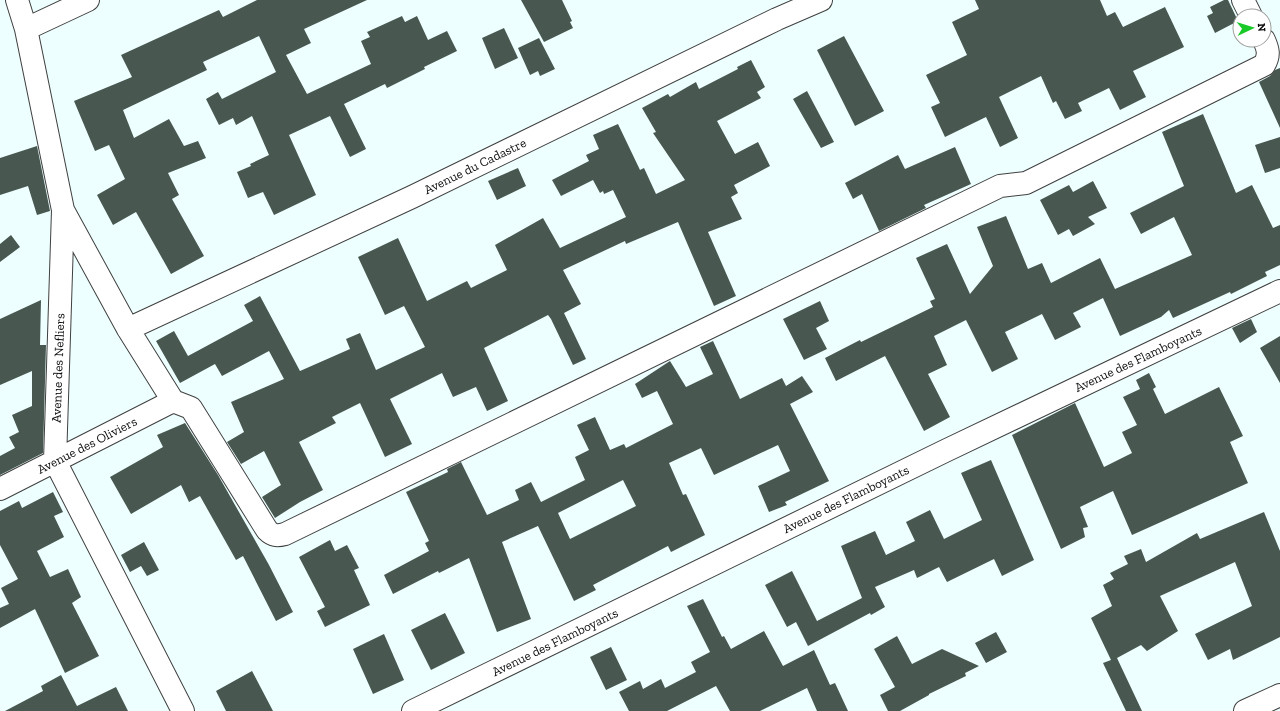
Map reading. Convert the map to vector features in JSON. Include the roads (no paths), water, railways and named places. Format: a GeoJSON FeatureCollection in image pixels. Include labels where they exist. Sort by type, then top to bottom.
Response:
{"type":"FeatureCollection","features":[{"type":"Feature","properties":{"kind":"street","name":"Avenue des Nefliers"},"geometry":{"type":"LineString","coordinates":[[17,0],[26,29],[63,210],[55,461],[183,711]]}},
{"type":"Feature","properties":{"kind":"street"},"geometry":{"type":"LineString","coordinates":[[26,29],[88,0]]}},
{"type":"Feature","properties":{"kind":"street","name":"Avenue du Cadastre"},"geometry":{"type":"LineString","coordinates":[[128,328],[419,193],[777,19],[820,0]]}},
{"type":"Feature","properties":{"kind":"street"},"geometry":{"type":"LineString","coordinates":[[63,210],[128,328],[173,401],[192,408],[267,530],[274,536],[285,534],[1000,186],[1026,183],[1264,64],[1268,57],[1267,48]]}},
{"type":"Feature","properties":{"kind":"street","name":"Avenue des Flamboyants"},"geometry":{"type":"LineString","coordinates":[[414,711],[945,451],[1280,291]]}},
{"type":"Feature","properties":{"kind":"street","name":"Avenue des Oliviers"},"geometry":{"type":"LineString","coordinates":[[0,489],[173,401]]}},
{"type":"Feature","properties":{"kind":"street"},"geometry":{"type":"LineString","coordinates":[[1245,711],[1280,695]]}}]}
